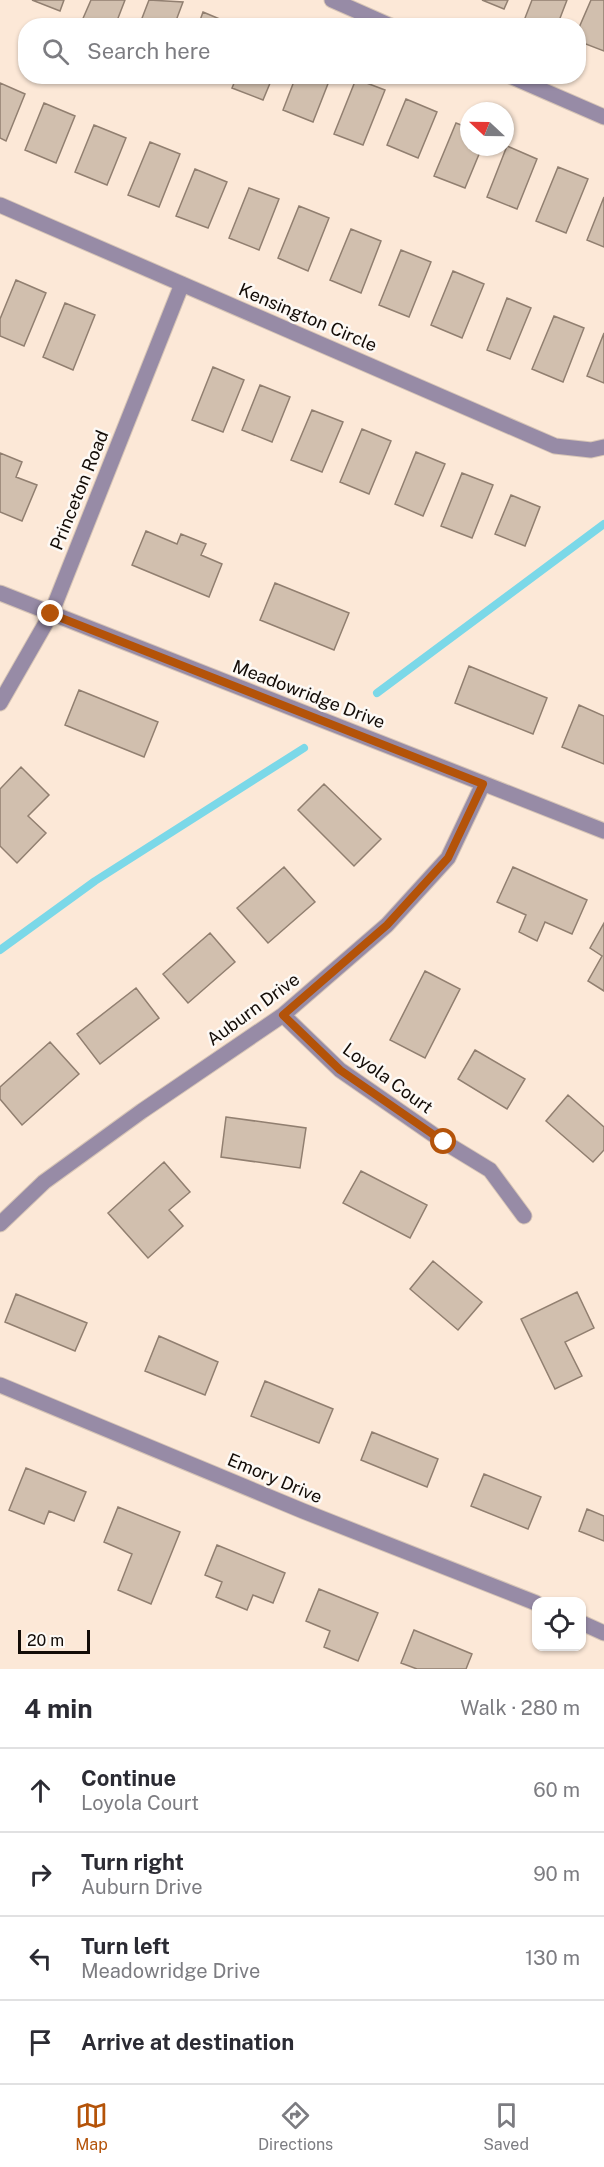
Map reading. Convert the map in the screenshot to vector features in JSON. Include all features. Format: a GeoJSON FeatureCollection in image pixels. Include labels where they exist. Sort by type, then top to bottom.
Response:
{"type":"FeatureCollection","features":[{"type":"Feature","properties":{"kind":"street"},"geometry":{"type":"LineString","coordinates":[[332,0],[373,18]]}},
{"type":"Feature","properties":{"kind":"street"},"geometry":{"type":"LineString","coordinates":[[528,84],[604,117]]}},
{"type":"Feature","properties":{"kind":"street","name":"Kensington Circle"},"geometry":{"type":"LineString","coordinates":[[0,205],[555,446],[591,450],[604,447]]}},
{"type":"Feature","properties":{"kind":"street","name":"Princeton Road"},"geometry":{"type":"LineString","coordinates":[[0,703],[51,614],[182,284]]}},
{"type":"Feature","properties":{"kind":"street","name":"Meadowridge Drive"},"geometry":{"type":"LineString","coordinates":[[0,593],[604,831]]}},
{"type":"Feature","properties":{"kind":"street","name":"Auburn Drive"},"geometry":{"type":"LineString","coordinates":[[0,1224],[44,1182],[142,1111],[283,1015],[387,925],[448,858],[483,784]]}},
{"type":"Feature","properties":{"kind":"street","name":"Loyola Court"},"geometry":{"type":"LineString","coordinates":[[283,1015],[340,1070],[444,1142],[490,1170],[525,1216]]}},
{"type":"Feature","properties":{"kind":"street","name":"Emory Drive"},"geometry":{"type":"LineString","coordinates":[[0,1384],[303,1511],[532,1601]]}},
{"type":"Feature","properties":{"kind":"street"},"geometry":{"type":"LineString","coordinates":[[586,1625],[604,1633]]}},
{"type":"Feature","properties":{"kind":"building"},"geometry":{"type":"Polygon","coordinates":[[[32,0],[64,0],[60,11],[32,0]]]}},
{"type":"Feature","properties":{"kind":"building"},"geometry":{"type":"Polygon","coordinates":[[[91,0],[125,0],[118,18],[83,18],[91,0]]]}},
{"type":"Feature","properties":{"kind":"building"},"geometry":{"type":"Polygon","coordinates":[[[149,0],[183,2],[177,18],[142,18],[149,0]]]}},
{"type":"Feature","properties":{"kind":"building"},"geometry":{"type":"Polygon","coordinates":[[[482,0],[508,0],[504,9],[482,0]]]}},
{"type":"Feature","properties":{"kind":"building"},"geometry":{"type":"Polygon","coordinates":[[[532,0],[567,0],[560,18],[525,18],[532,0]]]}},
{"type":"Feature","properties":{"kind":"building"},"geometry":{"type":"Polygon","coordinates":[[[591,0],[604,0],[604,51],[586,44],[586,18],[583,18],[591,0]]]}},
{"type":"Feature","properties":{"kind":"building"},"geometry":{"type":"Polygon","coordinates":[[[203,12],[217,18],[201,18],[203,12]]]}},
{"type":"Feature","properties":{"kind":"building"},"geometry":{"type":"Polygon","coordinates":[[[0,83],[25,94],[6,141],[0,138],[0,83]]]}},
{"type":"Feature","properties":{"kind":"building"},"geometry":{"type":"Polygon","coordinates":[[[234,84],[270,84],[263,100],[232,88],[234,84]]]}},
{"type":"Feature","properties":{"kind":"building"},"geometry":{"type":"Polygon","coordinates":[[[293,84],[328,84],[313,122],[283,110],[293,84]]]}},
{"type":"Feature","properties":{"kind":"building"},"geometry":{"type":"Polygon","coordinates":[[[354,84],[369,84],[385,90],[363,145],[334,134],[354,84]]]}},
{"type":"Feature","properties":{"kind":"building"},"geometry":{"type":"Polygon","coordinates":[[[406,99],[437,112],[418,158],[387,145],[406,99]]]}},
{"type":"Feature","properties":{"kind":"building"},"geometry":{"type":"Polygon","coordinates":[[[44,103],[75,116],[56,163],[25,150],[44,103]]]}},
{"type":"Feature","properties":{"kind":"building"},"geometry":{"type":"Polygon","coordinates":[[[456,123],[460,125],[460,156],[478,156],[465,188],[434,176],[456,123]]]}},
{"type":"Feature","properties":{"kind":"building"},"geometry":{"type":"Polygon","coordinates":[[[94,125],[126,138],[107,185],[75,172],[94,125]]]}},
{"type":"Feature","properties":{"kind":"building"},"geometry":{"type":"Polygon","coordinates":[[[150,142],[180,154],[159,207],[128,195],[150,142]]]}},
{"type":"Feature","properties":{"kind":"building"},"geometry":{"type":"Polygon","coordinates":[[[514,149],[537,159],[517,209],[487,197],[503,156],[514,156],[514,149]]]}},
{"type":"Feature","properties":{"kind":"building"},"geometry":{"type":"Polygon","coordinates":[[[558,167],[588,179],[566,233],[536,221],[558,167]]]}},
{"type":"Feature","properties":{"kind":"building"},"geometry":{"type":"Polygon","coordinates":[[[195,169],[227,182],[208,228],[176,216],[195,169]]]}},
{"type":"Feature","properties":{"kind":"building"},"geometry":{"type":"Polygon","coordinates":[[[249,188],[279,199],[259,250],[229,238],[249,188]]]}},
{"type":"Feature","properties":{"kind":"building"},"geometry":{"type":"Polygon","coordinates":[[[604,197],[604,247],[587,240],[604,197]]]}},
{"type":"Feature","properties":{"kind":"building"},"geometry":{"type":"Polygon","coordinates":[[[299,206],[329,218],[308,271],[278,258],[299,206]]]}},
{"type":"Feature","properties":{"kind":"building"},"geometry":{"type":"Polygon","coordinates":[[[351,229],[381,241],[361,293],[330,280],[351,229]]]}},
{"type":"Feature","properties":{"kind":"building"},"geometry":{"type":"Polygon","coordinates":[[[401,250],[431,262],[409,317],[379,305],[401,250]]]}},
{"type":"Feature","properties":{"kind":"building"},"geometry":{"type":"Polygon","coordinates":[[[453,271],[484,284],[462,338],[431,325],[453,271]]]}},
{"type":"Feature","properties":{"kind":"building"},"geometry":{"type":"Polygon","coordinates":[[[16,280],[46,293],[24,346],[0,336],[0,319],[16,280]]]}},
{"type":"Feature","properties":{"kind":"building"},"geometry":{"type":"Polygon","coordinates":[[[507,298],[531,308],[510,359],[487,350],[507,298]]]}},
{"type":"Feature","properties":{"kind":"building"},"geometry":{"type":"Polygon","coordinates":[[[65,303],[95,315],[73,370],[43,357],[65,303]]]}},
{"type":"Feature","properties":{"kind":"building"},"geometry":{"type":"Polygon","coordinates":[[[554,316],[584,328],[563,382],[532,369],[554,316]]]}},
{"type":"Feature","properties":{"kind":"building"},"geometry":{"type":"Polygon","coordinates":[[[604,333],[604,383],[587,376],[604,333]]]}},
{"type":"Feature","properties":{"kind":"building"},"geometry":{"type":"Polygon","coordinates":[[[213,367],[244,380],[223,432],[192,420],[213,367]]]}},
{"type":"Feature","properties":{"kind":"building"},"geometry":{"type":"Polygon","coordinates":[[[260,385],[290,397],[272,442],[242,430],[260,385]]]}},
{"type":"Feature","properties":{"kind":"building"},"geometry":{"type":"Polygon","coordinates":[[[312,410],[343,422],[322,472],[291,460],[312,410]]]}},
{"type":"Feature","properties":{"kind":"building"},"geometry":{"type":"Polygon","coordinates":[[[362,429],[391,441],[369,494],[340,482],[362,429]]]}},
{"type":"Feature","properties":{"kind":"building"},"geometry":{"type":"Polygon","coordinates":[[[416,452],[445,464],[423,516],[395,504],[416,452]]]}},
{"type":"Feature","properties":{"kind":"building"},"geometry":{"type":"Polygon","coordinates":[[[0,453],[22,462],[16,477],[37,485],[22,521],[0,512],[0,453]]]}},
{"type":"Feature","properties":{"kind":"building"},"geometry":{"type":"Polygon","coordinates":[[[462,473],[493,485],[472,538],[441,526],[462,473]]]}},
{"type":"Feature","properties":{"kind":"building"},"geometry":{"type":"Polygon","coordinates":[[[511,495],[540,507],[525,546],[495,534],[511,495]]]}},
{"type":"Feature","properties":{"kind":"building"},"geometry":{"type":"Polygon","coordinates":[[[146,531],[177,544],[181,534],[206,544],[201,555],[222,564],[209,597],[132,565],[146,531]]]}},
{"type":"Feature","properties":{"kind":"building"},"geometry":{"type":"Polygon","coordinates":[[[275,583],[349,613],[334,650],[260,620],[275,583]]]}},
{"type":"Feature","properties":{"kind":"building"},"geometry":{"type":"Polygon","coordinates":[[[469,666],[547,698],[533,734],[455,703],[469,666]]]}},
{"type":"Feature","properties":{"kind":"building"},"geometry":{"type":"Polygon","coordinates":[[[79,690],[158,722],[144,757],[65,725],[79,690]]]}},
{"type":"Feature","properties":{"kind":"building"},"geometry":{"type":"Polygon","coordinates":[[[579,705],[604,716],[604,764],[562,747],[579,705]]]}},
{"type":"Feature","properties":{"kind":"building"},"geometry":{"type":"Polygon","coordinates":[[[21,767],[49,795],[28,816],[46,833],[17,863],[0,846],[0,789],[21,767]]]}},
{"type":"Feature","properties":{"kind":"building"},"geometry":{"type":"Polygon","coordinates":[[[324,784],[381,839],[354,866],[298,810],[324,784]]]}},
{"type":"Feature","properties":{"kind":"building"},"geometry":{"type":"Polygon","coordinates":[[[284,867],[315,902],[268,943],[237,908],[284,867]]]}},
{"type":"Feature","properties":{"kind":"building"},"geometry":{"type":"Polygon","coordinates":[[[513,867],[587,900],[572,934],[545,922],[537,941],[519,932],[526,915],[497,902],[513,867]]]}},
{"type":"Feature","properties":{"kind":"building"},"geometry":{"type":"Polygon","coordinates":[[[604,923],[604,991],[588,981],[602,956],[590,948],[604,923]]]}},
{"type":"Feature","properties":{"kind":"building"},"geometry":{"type":"Polygon","coordinates":[[[210,933],[235,962],[188,1003],[163,974],[210,933]]]}},
{"type":"Feature","properties":{"kind":"building"},"geometry":{"type":"Polygon","coordinates":[[[425,971],[460,989],[425,1058],[390,1040],[425,971]]]}},
{"type":"Feature","properties":{"kind":"building"},"geometry":{"type":"Polygon","coordinates":[[[136,988],[159,1018],[100,1064],[77,1034],[136,988]]]}},
{"type":"Feature","properties":{"kind":"building"},"geometry":{"type":"Polygon","coordinates":[[[50,1042],[79,1074],[22,1125],[0,1099],[0,1087],[50,1042]]]}},
{"type":"Feature","properties":{"kind":"building"},"geometry":{"type":"Polygon","coordinates":[[[475,1050],[525,1079],[507,1109],[458,1079],[475,1050]]]}},
{"type":"Feature","properties":{"kind":"building"},"geometry":{"type":"Polygon","coordinates":[[[568,1095],[604,1127],[604,1150],[593,1162],[546,1121],[568,1095]]]}},
{"type":"Feature","properties":{"kind":"building"},"geometry":{"type":"Polygon","coordinates":[[[226,1117],[306,1128],[300,1168],[221,1157],[226,1117]]]}},
{"type":"Feature","properties":{"kind":"building"},"geometry":{"type":"Polygon","coordinates":[[[164,1162],[190,1192],[169,1210],[183,1226],[148,1258],[108,1213],[164,1162]]]}},
{"type":"Feature","properties":{"kind":"building"},"geometry":{"type":"Polygon","coordinates":[[[361,1171],[427,1205],[410,1238],[343,1203],[361,1171]]]}},
{"type":"Feature","properties":{"kind":"building"},"geometry":{"type":"Polygon","coordinates":[[[433,1261],[482,1302],[458,1330],[410,1289],[433,1261]]]}},
{"type":"Feature","properties":{"kind":"building"},"geometry":{"type":"Polygon","coordinates":[[[577,1292],[594,1328],[565,1342],[582,1376],[555,1389],[521,1319],[577,1292]]]}},
{"type":"Feature","properties":{"kind":"building"},"geometry":{"type":"Polygon","coordinates":[[[16,1294],[87,1323],[75,1351],[5,1322],[16,1294]]]}},
{"type":"Feature","properties":{"kind":"building"},"geometry":{"type":"Polygon","coordinates":[[[159,1336],[218,1362],[205,1395],[145,1371],[159,1336]]]}},
{"type":"Feature","properties":{"kind":"building"},"geometry":{"type":"Polygon","coordinates":[[[265,1381],[333,1409],[319,1443],[251,1416],[265,1381]]]}},
{"type":"Feature","properties":{"kind":"building"},"geometry":{"type":"Polygon","coordinates":[[[372,1432],[438,1459],[427,1487],[361,1460],[372,1432]]]}},
{"type":"Feature","properties":{"kind":"building"},"geometry":{"type":"Polygon","coordinates":[[[26,1468],[86,1492],[74,1521],[49,1511],[44,1524],[9,1510],[26,1468]]]}},
{"type":"Feature","properties":{"kind":"building"},"geometry":{"type":"Polygon","coordinates":[[[484,1474],[541,1497],[528,1529],[471,1506],[484,1474]]]}},
{"type":"Feature","properties":{"kind":"building"},"geometry":{"type":"Polygon","coordinates":[[[118,1507],[180,1532],[151,1604],[118,1590],[132,1554],[104,1542],[118,1507]]]}},
{"type":"Feature","properties":{"kind":"building"},"geometry":{"type":"Polygon","coordinates":[[[587,1509],[604,1516],[604,1541],[579,1531],[587,1509]]]}},
{"type":"Feature","properties":{"kind":"building"},"geometry":{"type":"Polygon","coordinates":[[[217,1545],[285,1573],[273,1603],[253,1595],[247,1610],[216,1597],[222,1582],[205,1575],[217,1545]]]}},
{"type":"Feature","properties":{"kind":"building"},"geometry":{"type":"Polygon","coordinates":[[[319,1589],[378,1613],[358,1661],[324,1647],[330,1631],[306,1621],[319,1589]]]}},
{"type":"Feature","properties":{"kind":"building"},"geometry":{"type":"Polygon","coordinates":[[[414,1630],[472,1654],[466,1669],[417,1669],[401,1663],[414,1630]]]}},
{"type":"Feature","properties":{"kind":"waterway"},"geometry":{"type":"LineString","coordinates":[[377,693],[604,524]]}},
{"type":"Feature","properties":{"kind":"waterway"},"geometry":{"type":"LineString","coordinates":[[0,950],[95,881],[304,748]]}},
{"type":"Feature","properties":{"kind":"route"},"geometry":{"type":"LineString","coordinates":[[51,614],[483,784],[448,858],[387,925],[283,1015],[340,1070],[444,1142]]}}]}
